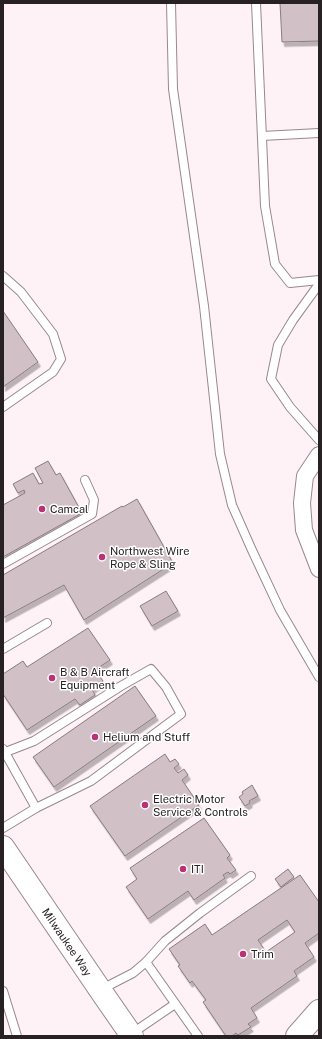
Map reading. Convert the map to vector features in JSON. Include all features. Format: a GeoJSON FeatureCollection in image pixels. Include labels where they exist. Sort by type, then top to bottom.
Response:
{"type":"FeatureCollection","features":[{"type":"Feature","properties":{"kind":"street"},"geometry":{"type":"LineString","coordinates":[[319,455],[305,476],[302,504],[304,530],[319,569]]}},
{"type":"Feature","properties":{"kind":"street","name":"Milwaukee Way"},"geometry":{"type":"LineString","coordinates":[[3,847],[132,1035]]}},
{"type":"Feature","properties":{"kind":"street"},"geometry":{"type":"LineString","coordinates":[[297,1036],[319,1011]]}},
{"type":"Feature","properties":{"kind":"lane"},"geometry":{"type":"LineString","coordinates":[[171,3],[173,89],[204,306],[220,454],[232,505],[280,610],[319,677]]}},
{"type":"Feature","properties":{"kind":"lane"},"geometry":{"type":"LineString","coordinates":[[256,3],[265,206],[275,264],[290,283],[319,280]]}},
{"type":"Feature","properties":{"kind":"lane"},"geometry":{"type":"LineString","coordinates":[[262,136],[319,133]]}},
{"type":"Feature","properties":{"kind":"lane"},"geometry":{"type":"LineString","coordinates":[[3,276],[21,292],[52,334],[61,359],[52,372],[3,407]]}},
{"type":"Feature","properties":{"kind":"lane"},"geometry":{"type":"LineString","coordinates":[[319,284],[278,345],[271,379],[290,407],[319,440]]}},
{"type":"Feature","properties":{"kind":"lane"},"geometry":{"type":"LineString","coordinates":[[3,564],[92,514],[94,500],[85,480]]}},
{"type":"Feature","properties":{"kind":"lane"},"geometry":{"type":"LineString","coordinates":[[3,649],[47,623]]}},
{"type":"Feature","properties":{"kind":"lane"},"geometry":{"type":"LineString","coordinates":[[3,828],[36,808],[91,781],[182,714],[166,687],[151,669],[121,686],[34,741],[4,751],[36,808]]}},
{"type":"Feature","properties":{"kind":"lane"},"geometry":{"type":"LineString","coordinates":[[100,990],[133,973],[146,962],[165,941],[200,913],[251,876]]}},
{"type":"Feature","properties":{"kind":"lane"},"geometry":{"type":"LineString","coordinates":[[146,962],[198,1036]]}},
{"type":"Feature","properties":{"kind":"lane"},"geometry":{"type":"LineString","coordinates":[[3,991],[17,1036]]}},
{"type":"Feature","properties":{"kind":"lane"},"geometry":{"type":"LineString","coordinates":[[132,1035],[175,1004]]}},
{"type":"Feature","properties":{"kind":"building"},"geometry":{"type":"Polygon","coordinates":[[[280,3],[319,3],[319,41],[282,42],[280,3]]]}},
{"type":"Feature","properties":{"kind":"building"},"geometry":{"type":"Polygon","coordinates":[[[3,311],[38,362],[3,387],[3,311]]]}},
{"type":"Feature","properties":{"kind":"building","name":"Camcal"},"geometry":{"type":"Polygon","coordinates":[[[48,461],[56,475],[60,473],[82,513],[3,557],[3,505],[25,493],[24,490],[18,493],[13,484],[33,473],[39,484],[43,483],[35,468],[48,461]]]}},
{"type":"Feature","properties":{"kind":"building","name":"Northwest Wire Rope & Sling"},"geometry":{"type":"Polygon","coordinates":[[[137,499],[173,563],[84,620],[64,585],[3,618],[3,575],[122,506],[123,507],[137,499]]]}},
{"type":"Feature","properties":{"kind":"building"},"geometry":{"type":"Polygon","coordinates":[[[166,591],[178,611],[152,626],[140,606],[166,591]]]}},
{"type":"Feature","properties":{"kind":"building","name":"B & B Aircraft Equipment"},"geometry":{"type":"Polygon","coordinates":[[[88,628],[110,660],[95,670],[103,681],[92,689],[95,695],[80,705],[75,699],[27,730],[3,694],[3,674],[23,661],[27,667],[88,628]]]}},
{"type":"Feature","properties":{"kind":"building","name":"Helium and Stuff"},"geometry":{"type":"Polygon","coordinates":[[[135,686],[156,716],[54,787],[33,757],[135,686]]]}},
{"type":"Feature","properties":{"kind":"building","name":"Electric Motor Service & Controls"},"geometry":{"type":"Polygon","coordinates":[[[165,754],[170,762],[175,759],[179,764],[174,768],[178,773],[184,769],[188,775],[182,780],[199,805],[125,856],[90,806],[165,754]]]}},
{"type":"Feature","properties":{"kind":"building"},"geometry":{"type":"Polygon","coordinates":[[[252,785],[258,796],[249,801],[250,803],[245,806],[239,797],[243,794],[242,792],[252,785]]]}},
{"type":"Feature","properties":{"kind":"building","name":"ITI"},"geometry":{"type":"Polygon","coordinates":[[[204,818],[230,855],[227,858],[236,870],[230,874],[228,872],[223,875],[225,878],[194,900],[188,891],[148,919],[126,887],[137,879],[130,868],[204,818]]]}},
{"type":"Feature","properties":{"kind":"building"},"geometry":{"type":"Polygon","coordinates":[[[288,869],[294,877],[281,887],[275,879],[288,869]]]}},
{"type":"Feature","properties":{"kind":"building","name":"Trim"},"geometry":{"type":"Polygon","coordinates":[[[300,875],[319,902],[319,933],[305,943],[314,957],[294,971],[297,976],[251,1008],[257,1018],[248,1024],[251,1027],[238,1035],[236,1033],[232,1036],[226,1036],[203,1002],[206,1000],[192,981],[190,983],[178,966],[180,965],[169,949],[205,924],[212,935],[300,875]],[[287,920],[258,940],[266,952],[295,932],[287,920]]]}},
{"type":"Feature","properties":{"kind":"place","name":"Camcal"},"geometry":{"type":"Point","coordinates":[42,509]}},
{"type":"Feature","properties":{"kind":"place","name":"Northwest Wire Rope & Sling"},"geometry":{"type":"Point","coordinates":[102,557]}},
{"type":"Feature","properties":{"kind":"place","name":"B & B Aircraft Equipment"},"geometry":{"type":"Point","coordinates":[52,678]}},
{"type":"Feature","properties":{"kind":"place","name":"Helium and Stuff"},"geometry":{"type":"Point","coordinates":[95,737]}},
{"type":"Feature","properties":{"kind":"place","name":"Electric Motor Service & Controls"},"geometry":{"type":"Point","coordinates":[145,805]}},
{"type":"Feature","properties":{"kind":"place","name":"ITI"},"geometry":{"type":"Point","coordinates":[183,869]}},
{"type":"Feature","properties":{"kind":"place","name":"Trim"},"geometry":{"type":"Point","coordinates":[243,954]}}]}
